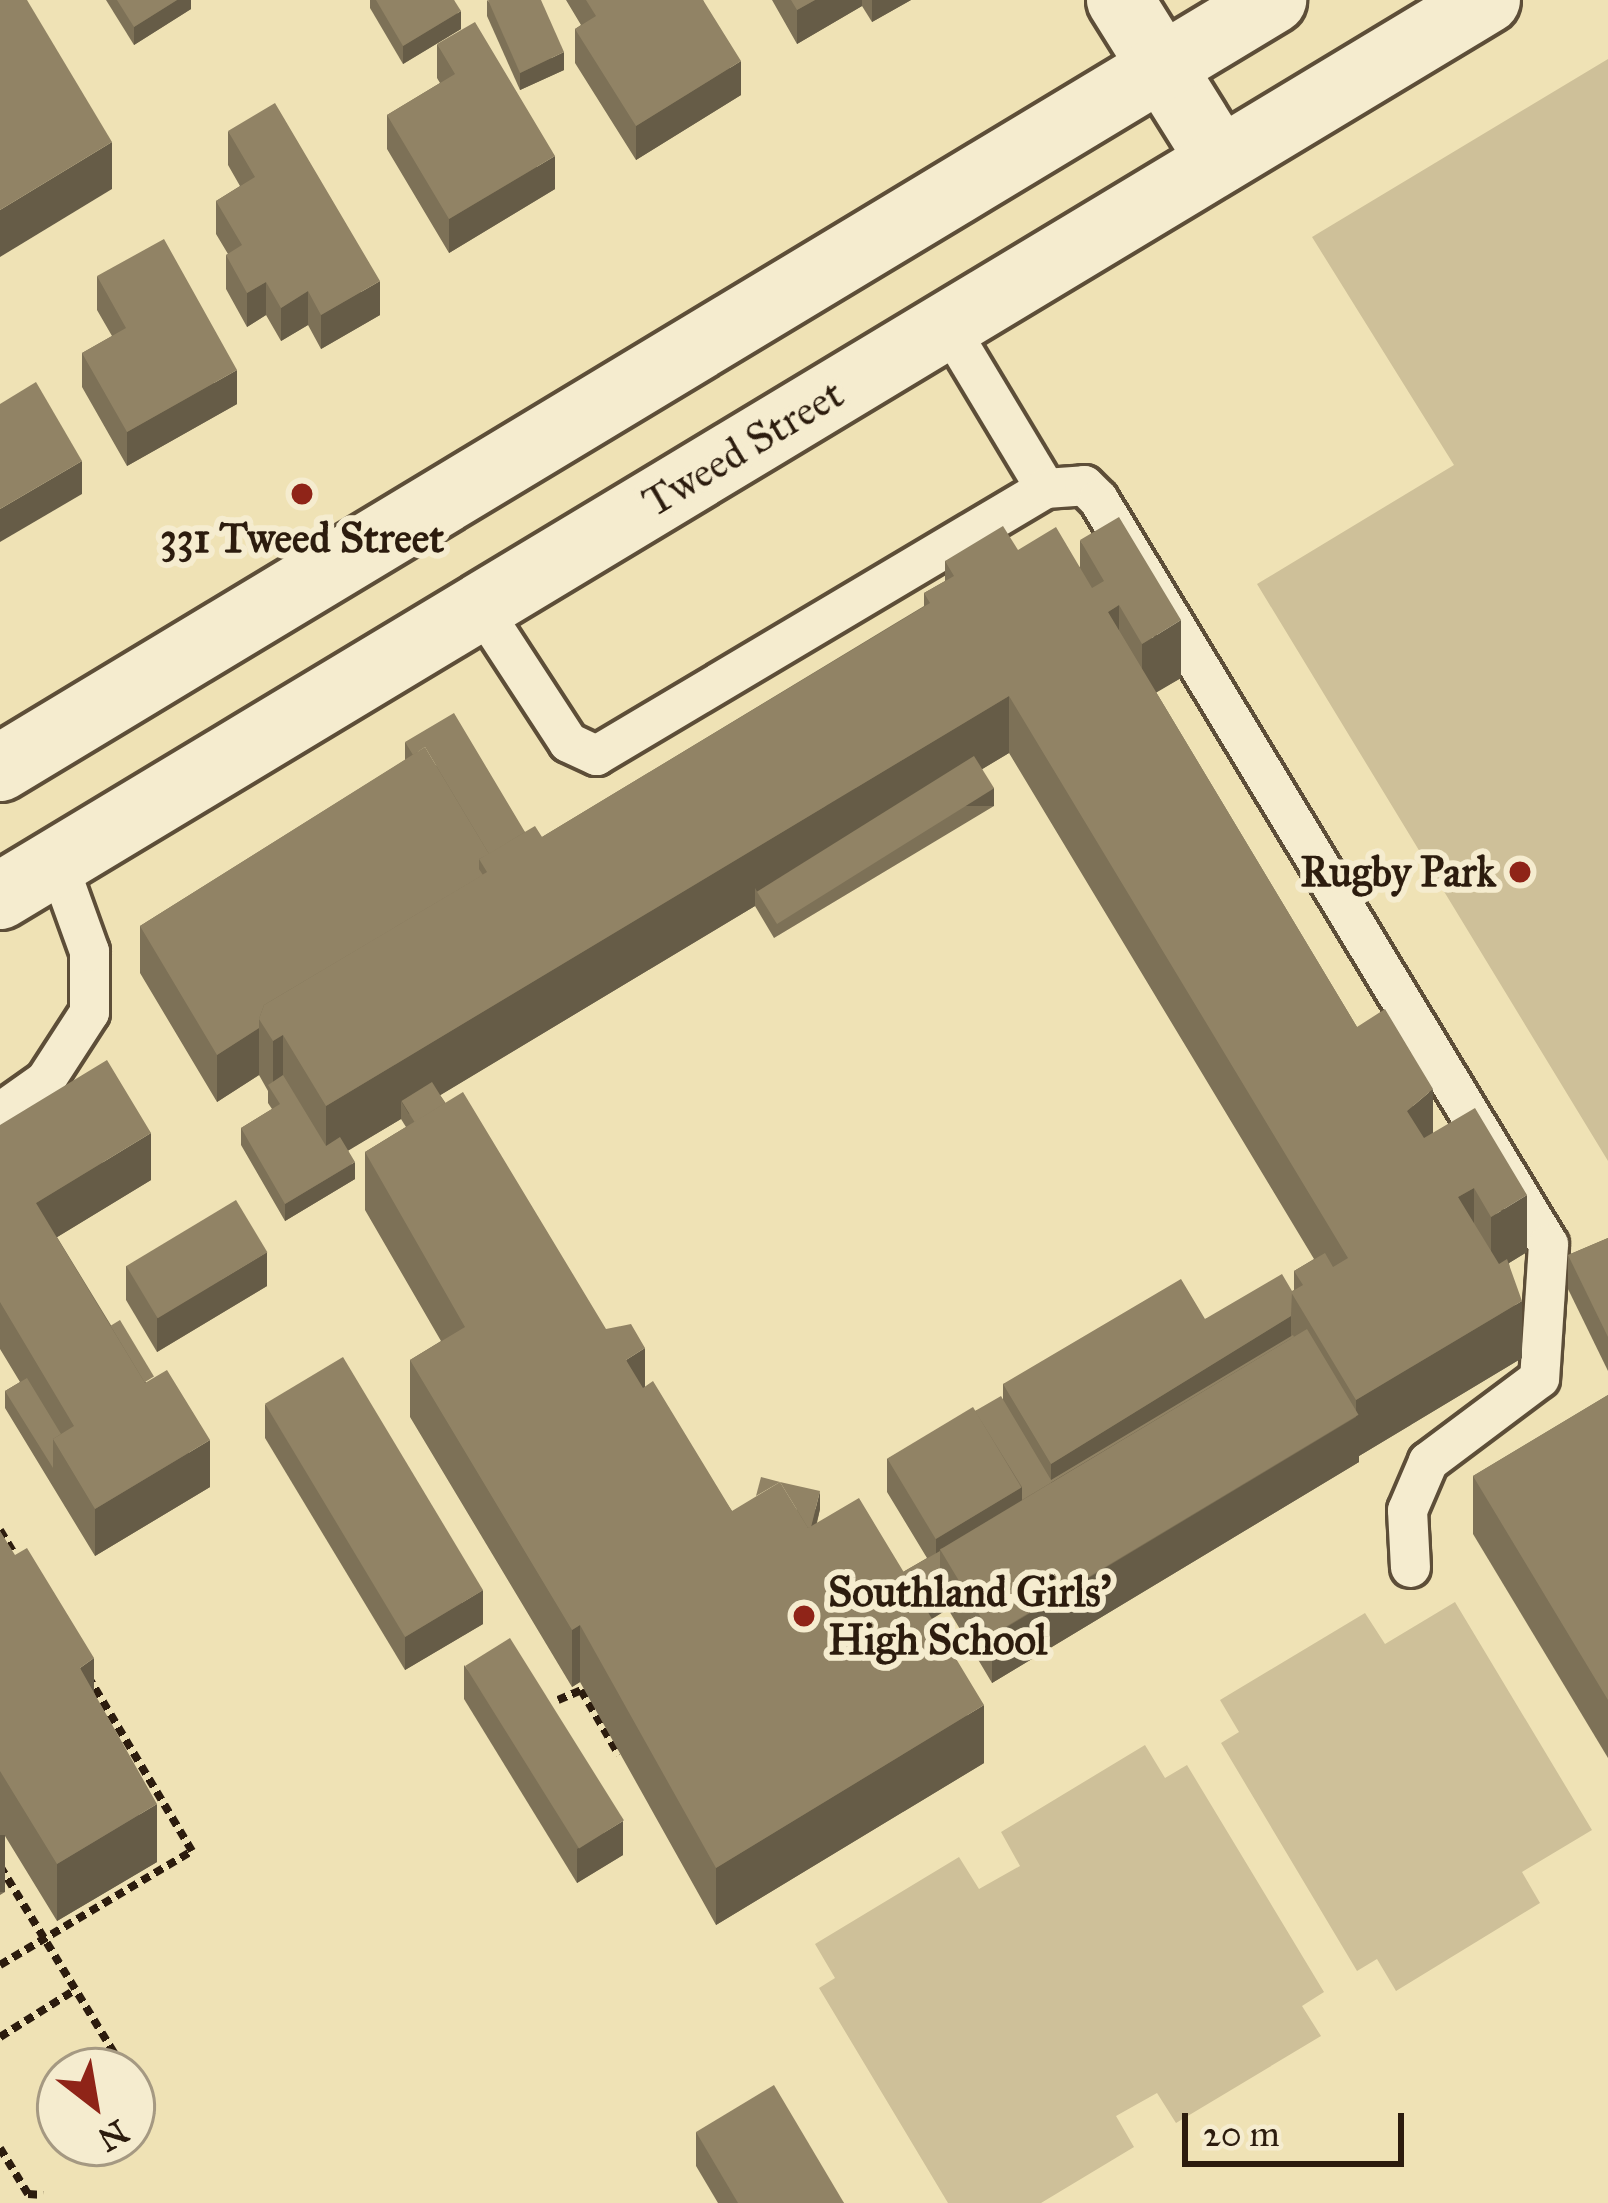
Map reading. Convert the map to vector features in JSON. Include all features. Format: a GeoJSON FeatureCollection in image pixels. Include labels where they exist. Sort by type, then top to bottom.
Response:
{"type":"FeatureCollection","features":[{"type":"Feature","properties":{"kind":"main road"},"geometry":{"type":"LineString","coordinates":[[1120,0],[1220,160]]}},
{"type":"Feature","properties":{"kind":"main road"},"geometry":{"type":"LineString","coordinates":[[0,768],[1273,0]]}},
{"type":"Feature","properties":{"kind":"main road","name":"Tweed Street"},"geometry":{"type":"LineString","coordinates":[[0,896],[1487,0]]}},
{"type":"Feature","properties":{"kind":"lane"},"geometry":{"type":"LineString","coordinates":[[946,325],[1045,488]]}},
{"type":"Feature","properties":{"kind":"lane"},"geometry":{"type":"LineString","coordinates":[[480,607],[568,742],[596,755],[1045,488],[1084,485],[1113,518],[1548,1244],[1539,1378],[1428,1461],[1407,1510],[1410,1567]]}},
{"type":"Feature","properties":{"kind":"lane"},"geometry":{"type":"LineString","coordinates":[[0,1112],[46,1080],[89,1012],[89,951],[57,862]]}},
{"type":"Feature","properties":{"kind":"path"},"geometry":{"type":"LineString","coordinates":[[0,1530],[24,1570]]}},
{"type":"Feature","properties":{"kind":"path"},"geometry":{"type":"LineString","coordinates":[[0,1965],[192,1850],[84,1670]]}},
{"type":"Feature","properties":{"kind":"path"},"geometry":{"type":"LineString","coordinates":[[558,1700],[579,1689],[619,1755]]}},
{"type":"Feature","properties":{"kind":"path"},"geometry":{"type":"LineString","coordinates":[[0,1866],[109,2047]]}},
{"type":"Feature","properties":{"kind":"path"},"geometry":{"type":"LineString","coordinates":[[0,2037],[75,1990]]}},
{"type":"Feature","properties":{"kind":"path"},"geometry":{"type":"LineString","coordinates":[[0,2148],[28,2194],[43,2195]]}},
{"type":"Feature","properties":{"kind":"shaded area","name":"Rugby Park"},"geometry":{"type":"Polygon","coordinates":[[[1608,59],[1608,1161],[1257,584],[1454,465],[1312,237],[1608,59]]]}},
{"type":"Feature","properties":{"kind":"shaded area"},"geometry":{"type":"Polygon","coordinates":[[[1455,1602],[1592,1830],[1522,1872],[1540,1903],[1396,1991],[1377,1959],[1357,1971],[1221,1743],[1239,1732],[1220,1700],[1365,1613],[1385,1644],[1455,1602]]]}},
{"type":"Feature","properties":{"kind":"shaded area"},"geometry":{"type":"Polygon","coordinates":[[[1145,1745],[1165,1778],[1187,1765],[1324,1992],[1302,2006],[1321,2036],[1176,2123],[1157,2093],[1116,2116],[1134,2147],[1041,2203],[948,2203],[819,1988],[835,1978],[815,1944],[959,1857],[979,1889],[1020,1866],[1001,1832],[1145,1745]]]}},
{"type":"Feature","properties":{"kind":"building"},"geometry":{"type":"Polygon","coordinates":[[[0,0],[27,0],[112,142],[0,210],[0,0]]]}},
{"type":"Feature","properties":{"kind":"building"},"geometry":{"type":"Polygon","coordinates":[[[117,0],[177,0],[134,27],[117,0]]]}},
{"type":"Feature","properties":{"kind":"building"},"geometry":{"type":"Polygon","coordinates":[[[376,0],[454,0],[461,11],[403,46],[376,0]]]}},
{"type":"Feature","properties":{"kind":"building"},"geometry":{"type":"Polygon","coordinates":[[[488,0],[541,0],[564,52],[520,73],[488,0]]]}},
{"type":"Feature","properties":{"kind":"building"},"geometry":{"type":"Polygon","coordinates":[[[586,0],[703,0],[741,61],[636,126],[575,29],[596,16],[586,0]]]}},
{"type":"Feature","properties":{"kind":"building"},"geometry":{"type":"Polygon","coordinates":[[[791,0],[815,0],[797,10],[791,0]]]}},
{"type":"Feature","properties":{"kind":"building"},"geometry":{"type":"Polygon","coordinates":[[[475,22],[555,156],[449,219],[387,115],[455,74],[437,44],[475,22]]]}},
{"type":"Feature","properties":{"kind":"building"},"geometry":{"type":"Polygon","coordinates":[[[275,103],[380,281],[321,315],[308,291],[281,308],[266,282],[247,293],[226,255],[242,245],[216,201],[255,177],[228,131],[275,103]]]}},
{"type":"Feature","properties":{"kind":"building"},"geometry":{"type":"Polygon","coordinates":[[[164,239],[237,370],[127,432],[82,353],[126,328],[97,276],[164,239]]]}},
{"type":"Feature","properties":{"kind":"building"},"geometry":{"type":"Polygon","coordinates":[[[36,382],[82,461],[0,509],[0,404],[36,382]]]}},
{"type":"Feature","properties":{"kind":"building"},"geometry":{"type":"Polygon","coordinates":[[[1119,517],[1181,620],[1142,644],[1119,605],[1108,612],[1357,1027],[1385,1009],[1433,1089],[1407,1111],[1424,1138],[1475,1108],[1527,1195],[1491,1217],[1474,1188],[1458,1197],[1499,1264],[1507,1259],[1522,1301],[1356,1400],[1291,1292],[1303,1285],[1294,1271],[1325,1253],[1333,1267],[1348,1258],[1009,696],[326,1106],[283,1035],[273,1041],[259,1019],[264,1005],[487,872],[479,859],[535,826],[542,837],[930,603],[924,593],[954,576],[945,561],[1003,526],[1018,550],[1056,527],[1092,588],[1104,581],[1080,540],[1119,517]]]}},
{"type":"Feature","properties":{"kind":"building"},"geometry":{"type":"Polygon","coordinates":[[[454,713],[525,832],[489,854],[425,747],[413,755],[405,742],[454,713]]]}},
{"type":"Feature","properties":{"kind":"building"},"geometry":{"type":"Polygon","coordinates":[[[425,747],[489,854],[479,859],[483,875],[264,1005],[259,1028],[217,1055],[140,926],[425,747]]]}},
{"type":"Feature","properties":{"kind":"building"},"geometry":{"type":"Polygon","coordinates":[[[974,756],[994,788],[777,924],[757,892],[974,756]]]}},
{"type":"Feature","properties":{"kind":"building"},"geometry":{"type":"Polygon","coordinates":[[[107,1060],[151,1133],[36,1203],[145,1383],[167,1370],[210,1440],[95,1509],[53,1439],[74,1426],[0,1302],[0,1125],[107,1060]]]}},
{"type":"Feature","properties":{"kind":"building"},"geometry":{"type":"Polygon","coordinates":[[[283,1075],[326,1146],[340,1137],[355,1162],[285,1204],[241,1128],[280,1104],[268,1085],[283,1075]]]}},
{"type":"Feature","properties":{"kind":"building"},"geometry":{"type":"Polygon","coordinates":[[[432,1082],[445,1103],[415,1122],[401,1101],[432,1082]]]}},
{"type":"Feature","properties":{"kind":"building"},"geometry":{"type":"Polygon","coordinates":[[[463,1092],[606,1329],[631,1324],[645,1348],[626,1360],[643,1388],[653,1381],[732,1511],[780,1482],[808,1528],[859,1498],[984,1705],[716,1868],[580,1625],[572,1630],[410,1360],[465,1327],[365,1152],[463,1092]]]}},
{"type":"Feature","properties":{"kind":"building"},"geometry":{"type":"Polygon","coordinates":[[[236,1200],[267,1252],[158,1318],[126,1266],[236,1200]]]}},
{"type":"Feature","properties":{"kind":"building"},"geometry":{"type":"Polygon","coordinates":[[[1608,1238],[1608,1337],[1568,1255],[1608,1238]]]}},
{"type":"Feature","properties":{"kind":"building"},"geometry":{"type":"Polygon","coordinates":[[[1282,1274],[1292,1291],[1291,1316],[1051,1464],[1003,1384],[1181,1279],[1205,1319],[1282,1274]]]}},
{"type":"Feature","properties":{"kind":"building"},"geometry":{"type":"Polygon","coordinates":[[[120,1320],[154,1377],[145,1382],[111,1326],[120,1320]]]}},
{"type":"Feature","properties":{"kind":"building"},"geometry":{"type":"Polygon","coordinates":[[[1307,1329],[1359,1415],[992,1635],[940,1549],[1307,1329]]]}},
{"type":"Feature","properties":{"kind":"building"},"geometry":{"type":"Polygon","coordinates":[[[1293,1335],[1022,1500],[1022,1487],[975,1411],[1001,1396],[1051,1480],[1293,1335]]]}},
{"type":"Feature","properties":{"kind":"building"},"geometry":{"type":"Polygon","coordinates":[[[343,1357],[483,1590],[405,1637],[265,1404],[343,1357]]]}},
{"type":"Feature","properties":{"kind":"building"},"geometry":{"type":"Polygon","coordinates":[[[27,1378],[61,1434],[53,1439],[53,1468],[5,1391],[27,1378]]]}},
{"type":"Feature","properties":{"kind":"building"},"geometry":{"type":"Polygon","coordinates":[[[1608,1395],[1608,1700],[1473,1476],[1608,1395]]]}},
{"type":"Feature","properties":{"kind":"building"},"geometry":{"type":"Polygon","coordinates":[[[973,1407],[1021,1488],[936,1539],[887,1459],[973,1407]]]}},
{"type":"Feature","properties":{"kind":"building"},"geometry":{"type":"Polygon","coordinates":[[[761,1477],[780,1482],[756,1496],[761,1477]]]}},
{"type":"Feature","properties":{"kind":"building"},"geometry":{"type":"Polygon","coordinates":[[[780,1482],[820,1491],[811,1527],[808,1528],[780,1482]]]}},
{"type":"Feature","properties":{"kind":"building"},"geometry":{"type":"Polygon","coordinates":[[[0,1531],[15,1555],[27,1548],[94,1658],[80,1668],[157,1804],[57,1864],[0,1771],[0,1531]]]}},
{"type":"Feature","properties":{"kind":"building"},"geometry":{"type":"Polygon","coordinates":[[[940,1551],[940,1579],[948,1592],[924,1606],[903,1572],[940,1551]]]}},
{"type":"Feature","properties":{"kind":"building"},"geometry":{"type":"Polygon","coordinates":[[[510,1638],[624,1820],[579,1848],[465,1666],[510,1638]]]}},
{"type":"Feature","properties":{"kind":"building"},"geometry":{"type":"Polygon","coordinates":[[[774,2085],[844,2203],[738,2203],[696,2132],[774,2085]]]}},
{"type":"Feature","properties":{"kind":"place","name":"331 Tweed Street"},"geometry":{"type":"Point","coordinates":[302,494]}},
{"type":"Feature","properties":{"kind":"place","name":"Rugby Park"},"geometry":{"type":"Point","coordinates":[1520,872]}},
{"type":"Feature","properties":{"kind":"place","name":"Southland Girls' High School"},"geometry":{"type":"Point","coordinates":[804,1616]}}]}
